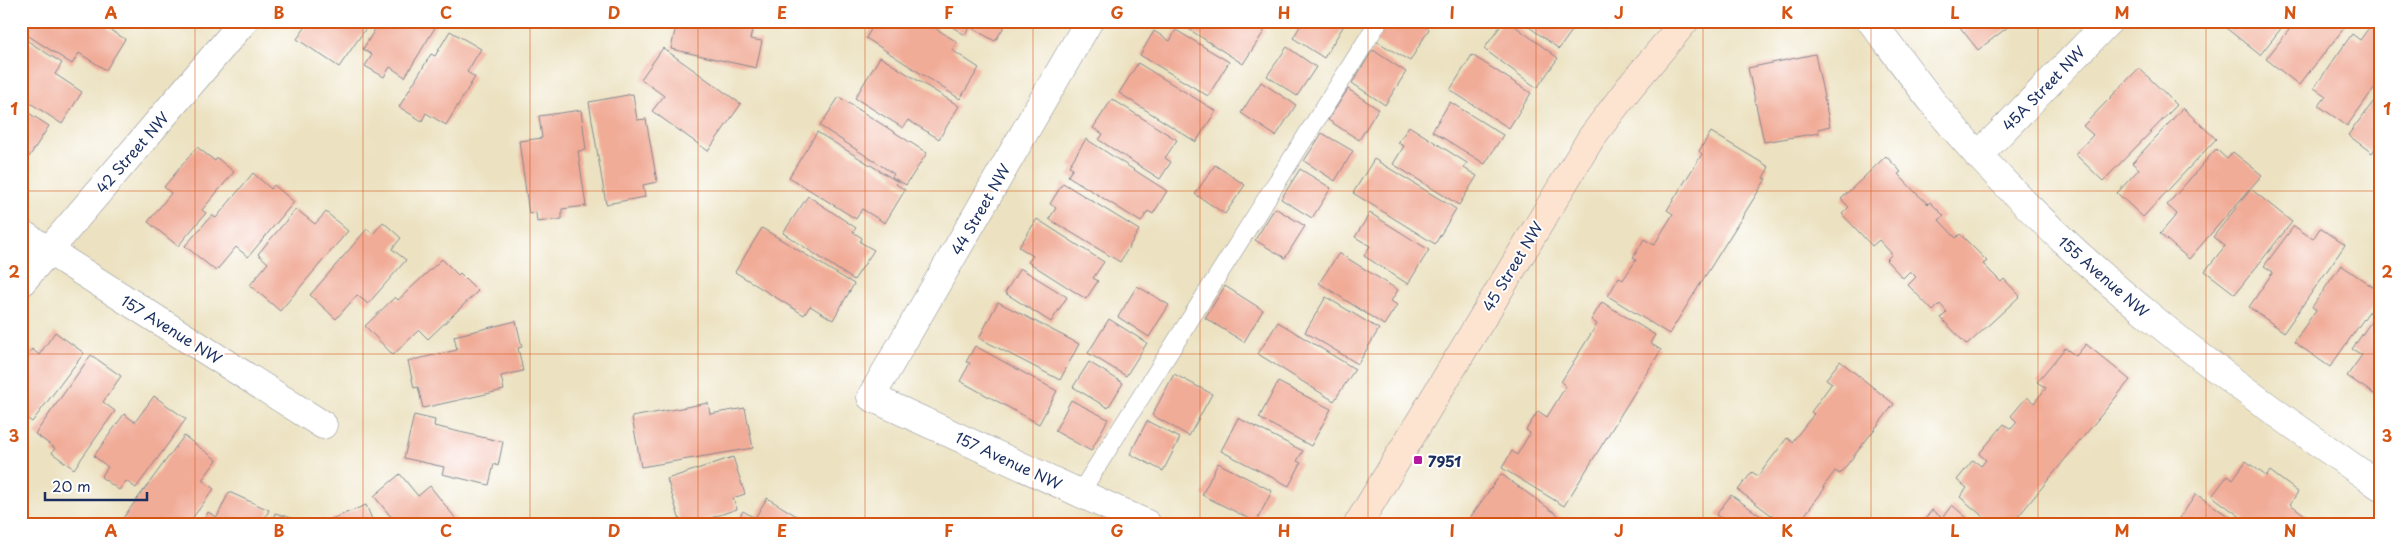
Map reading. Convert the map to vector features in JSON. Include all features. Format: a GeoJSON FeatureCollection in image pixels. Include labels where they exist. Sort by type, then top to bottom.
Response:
{"type":"FeatureCollection","features":[{"type":"Feature","properties":{"kind":"street","name":"42 Street NW"},"geometry":{"type":"LineString","coordinates":[[21,283],[244,21]]}},
{"type":"Feature","properties":{"kind":"street","name":"44 Street NW"},"geometry":{"type":"LineString","coordinates":[[871,397],[1089,21]]}},
{"type":"Feature","properties":{"kind":"street","name":"45 Street NW"},"geometry":{"type":"LineString","coordinates":[[1358,524],[1591,138],[1629,88],[1686,21]]}},
{"type":"Feature","properties":{"kind":"street","name":"155 Avenue NW"},"geometry":{"type":"LineString","coordinates":[[1871,21],[1934,104],[1978,156],[2076,252],[2156,322],[2229,378],[2380,486]]}},
{"type":"Feature","properties":{"kind":"street","name":"45A Street NW"},"geometry":{"type":"LineString","coordinates":[[1978,156],[2109,21]]}},
{"type":"Feature","properties":{"kind":"street","name":"157 Avenue NW"},"geometry":{"type":"LineString","coordinates":[[21,233],[323,425]]}},
{"type":"Feature","properties":{"kind":"street","name":"157 Avenue NW"},"geometry":{"type":"LineString","coordinates":[[871,397],[1147,524]]}},
{"type":"Feature","properties":{"kind":"lane"},"geometry":{"type":"LineString","coordinates":[[1080,493],[1379,21]]}},
{"type":"Feature","properties":{"kind":"building"},"geometry":{"type":"Polygon","coordinates":[[[28,21],[105,21],[109,24],[107,28],[125,39],[106,70],[79,53],[72,64],[21,31],[28,21]]]}},
{"type":"Feature","properties":{"kind":"building"},"geometry":{"type":"Polygon","coordinates":[[[310,21],[371,21],[339,67],[297,39],[310,21]]]}},
{"type":"Feature","properties":{"kind":"building"},"geometry":{"type":"Polygon","coordinates":[[[380,21],[439,21],[405,77],[390,67],[384,77],[365,66],[372,55],[363,49],[380,21]]]}},
{"type":"Feature","properties":{"kind":"building"},"geometry":{"type":"Polygon","coordinates":[[[677,21],[754,21],[750,39],[762,41],[756,68],[671,49],[677,21]]]}},
{"type":"Feature","properties":{"kind":"building"},"geometry":{"type":"Polygon","coordinates":[[[876,21],[924,21],[957,42],[952,50],[979,68],[960,99],[866,38],[876,21]]]}},
{"type":"Feature","properties":{"kind":"building"},"geometry":{"type":"Polygon","coordinates":[[[943,21],[1008,21],[995,41],[970,27],[965,35],[943,21]]]}},
{"type":"Feature","properties":{"kind":"building"},"geometry":{"type":"Polygon","coordinates":[[[1176,21],[1252,21],[1265,30],[1243,64],[1176,21]]]}},
{"type":"Feature","properties":{"kind":"building"},"geometry":{"type":"Polygon","coordinates":[[[1303,21],[1334,21],[1343,27],[1324,58],[1293,38],[1303,21]]]}},
{"type":"Feature","properties":{"kind":"building"},"geometry":{"type":"Polygon","coordinates":[[[1388,21],[1416,21],[1429,29],[1410,61],[1376,41],[1388,21]]]}},
{"type":"Feature","properties":{"kind":"building"},"geometry":{"type":"Polygon","coordinates":[[[1504,21],[1508,21],[1558,58],[1537,88],[1484,49],[1504,21]]]}},
{"type":"Feature","properties":{"kind":"building"},"geometry":{"type":"Polygon","coordinates":[[[1521,21],[1579,21],[1559,49],[1521,21]]]}},
{"type":"Feature","properties":{"kind":"building"},"geometry":{"type":"Polygon","coordinates":[[[1941,21],[1952,21],[1945,27],[1941,21]]]}},
{"type":"Feature","properties":{"kind":"building"},"geometry":{"type":"Polygon","coordinates":[[[1955,21],[2005,21],[2009,26],[1978,50],[1955,21]]]}},
{"type":"Feature","properties":{"kind":"building"},"geometry":{"type":"Polygon","coordinates":[[[2224,21],[2287,21],[2260,55],[2221,24],[2224,21]]]}},
{"type":"Feature","properties":{"kind":"building"},"geometry":{"type":"Polygon","coordinates":[[[2296,21],[2337,21],[2345,27],[2299,85],[2266,59],[2296,21]]]}},
{"type":"Feature","properties":{"kind":"building"},"geometry":{"type":"Polygon","coordinates":[[[2374,21],[2380,23],[2380,80],[2347,126],[2319,106],[2326,96],[2314,88],[2352,34],[2360,40],[2374,21]]]}},
{"type":"Feature","properties":{"kind":"building"},"geometry":{"type":"Polygon","coordinates":[[[1176,30],[1229,62],[1208,96],[1140,55],[1154,31],[1170,41],[1176,30]]]}},
{"type":"Feature","properties":{"kind":"building"},"geometry":{"type":"Polygon","coordinates":[[[450,31],[481,49],[467,72],[475,77],[446,125],[426,113],[422,121],[399,107],[431,54],[435,56],[450,31]]]}},
{"type":"Feature","properties":{"kind":"building"},"geometry":{"type":"Polygon","coordinates":[[[23,38],[62,63],[55,74],[82,92],[62,124],[21,97],[23,38]]]}},
{"type":"Feature","properties":{"kind":"building"},"geometry":{"type":"Polygon","coordinates":[[[1287,47],[1316,67],[1297,96],[1267,76],[1287,47]]]}},
{"type":"Feature","properties":{"kind":"building"},"geometry":{"type":"Polygon","coordinates":[[[663,48],[741,104],[708,151],[652,111],[664,96],[641,79],[663,48]]]}},
{"type":"Feature","properties":{"kind":"building"},"geometry":{"type":"Polygon","coordinates":[[[1373,50],[1406,72],[1385,105],[1352,83],[1373,50]]]}},
{"type":"Feature","properties":{"kind":"building"},"geometry":{"type":"Polygon","coordinates":[[[1815,54],[1830,126],[1818,129],[1819,133],[1764,142],[1748,68],[1815,54]]]}},
{"type":"Feature","properties":{"kind":"building"},"geometry":{"type":"Polygon","coordinates":[[[1472,55],[1531,93],[1509,128],[1450,90],[1472,55]]]}},
{"type":"Feature","properties":{"kind":"building"},"geometry":{"type":"Polygon","coordinates":[[[880,57],[959,106],[939,139],[908,120],[903,128],[855,98],[880,57]]]}},
{"type":"Feature","properties":{"kind":"building"},"geometry":{"type":"Polygon","coordinates":[[[1138,63],[1216,111],[1196,142],[1119,93],[1138,63]]]}},
{"type":"Feature","properties":{"kind":"building"},"geometry":{"type":"Polygon","coordinates":[[[2139,68],[2177,105],[2103,181],[2075,154],[2093,135],[2083,126],[2139,68]]]}},
{"type":"Feature","properties":{"kind":"building"},"geometry":{"type":"Polygon","coordinates":[[[1261,82],[1296,105],[1276,136],[1241,113],[1261,82]]]}},
{"type":"Feature","properties":{"kind":"building"},"geometry":{"type":"Polygon","coordinates":[[[1348,89],[1378,109],[1359,140],[1328,120],[1348,89]]]}},
{"type":"Feature","properties":{"kind":"building"},"geometry":{"type":"Polygon","coordinates":[[[2380,93],[2380,142],[2372,153],[2348,135],[2380,93]]]}},
{"type":"Feature","properties":{"kind":"building"},"geometry":{"type":"Polygon","coordinates":[[[633,94],[637,120],[646,119],[657,182],[643,185],[645,197],[606,204],[589,102],[633,94]]]}},
{"type":"Feature","properties":{"kind":"building"},"geometry":{"type":"Polygon","coordinates":[[[839,97],[927,153],[906,185],[892,177],[894,174],[820,126],[839,97]]]}},
{"type":"Feature","properties":{"kind":"building"},"geometry":{"type":"Polygon","coordinates":[[[1112,99],[1177,140],[1165,158],[1171,162],[1160,179],[1099,140],[1103,134],[1093,128],[1112,99]]]}},
{"type":"Feature","properties":{"kind":"building"},"geometry":{"type":"Polygon","coordinates":[[[1450,102],[1503,135],[1485,164],[1432,131],[1450,102]]]}},
{"type":"Feature","properties":{"kind":"building"},"geometry":{"type":"Polygon","coordinates":[[[21,108],[49,126],[29,157],[21,152],[21,108]]]}},
{"type":"Feature","properties":{"kind":"building"},"geometry":{"type":"Polygon","coordinates":[[[2183,108],[2216,139],[2143,217],[2117,193],[2139,169],[2132,163],[2183,108]]]}},
{"type":"Feature","properties":{"kind":"building"},"geometry":{"type":"Polygon","coordinates":[[[581,110],[586,150],[578,151],[586,206],[562,209],[562,219],[537,222],[536,212],[529,214],[519,141],[542,138],[539,116],[581,110]]]}},
{"type":"Feature","properties":{"kind":"building"},"geometry":{"type":"Polygon","coordinates":[[[1409,126],[1467,163],[1464,168],[1477,176],[1459,205],[1393,164],[1404,146],[1398,143],[1409,126]]]}},
{"type":"Feature","properties":{"kind":"building"},"geometry":{"type":"Polygon","coordinates":[[[817,132],[898,182],[896,184],[905,190],[885,223],[862,209],[856,219],[789,177],[817,132]]]}},
{"type":"Feature","properties":{"kind":"building"},"geometry":{"type":"Polygon","coordinates":[[[1711,132],[1769,167],[1763,178],[1766,179],[1669,334],[1608,296],[1619,277],[1623,280],[1636,260],[1633,258],[1644,239],[1654,245],[1673,214],[1667,210],[1702,154],[1699,151],[1711,132]]]}},
{"type":"Feature","properties":{"kind":"building"},"geometry":{"type":"Polygon","coordinates":[[[1322,133],[1353,151],[1335,181],[1304,161],[1322,133]]]}},
{"type":"Feature","properties":{"kind":"building"},"geometry":{"type":"Polygon","coordinates":[[[1086,139],[1167,191],[1153,214],[1148,211],[1141,222],[1068,176],[1073,168],[1069,166],[1086,139]]]}},
{"type":"Feature","properties":{"kind":"building"},"geometry":{"type":"Polygon","coordinates":[[[197,147],[215,161],[217,158],[234,172],[202,210],[206,213],[178,246],[148,222],[171,193],[164,187],[197,147]]]}},
{"type":"Feature","properties":{"kind":"building"},"geometry":{"type":"Polygon","coordinates":[[[2216,149],[2227,159],[2233,152],[2262,175],[2189,259],[2160,234],[2177,214],[2167,205],[2216,149]]]}},
{"type":"Feature","properties":{"kind":"building"},"geometry":{"type":"Polygon","coordinates":[[[1886,156],[1901,172],[1898,174],[1915,192],[1928,204],[1930,202],[1944,216],[1939,220],[1956,238],[1960,234],[1987,261],[1983,264],[2001,282],[2004,279],[2020,296],[1967,345],[1941,318],[1947,312],[1940,304],[1933,311],[1908,285],[1916,277],[1910,271],[1903,278],[1886,260],[1892,254],[1879,240],[1872,246],[1842,214],[1849,207],[1841,199],[1886,156]]]}},
{"type":"Feature","properties":{"kind":"building"},"geometry":{"type":"Polygon","coordinates":[[[1374,159],[1456,209],[1435,244],[1353,193],[1374,159]]]}},
{"type":"Feature","properties":{"kind":"building"},"geometry":{"type":"Polygon","coordinates":[[[1215,165],[1245,185],[1225,214],[1195,194],[1215,165]]]}},
{"type":"Feature","properties":{"kind":"building"},"geometry":{"type":"Polygon","coordinates":[[[1300,169],[1331,188],[1312,218],[1281,199],[1300,169]]]}},
{"type":"Feature","properties":{"kind":"building"},"geometry":{"type":"Polygon","coordinates":[[[253,173],[271,189],[274,185],[294,202],[248,257],[236,247],[216,271],[185,246],[212,215],[216,218],[253,173]]]}},
{"type":"Feature","properties":{"kind":"building"},"geometry":{"type":"Polygon","coordinates":[[[1063,183],[1139,230],[1120,262],[1049,219],[1056,208],[1050,204],[1063,183]]]}},
{"type":"Feature","properties":{"kind":"building"},"geometry":{"type":"Polygon","coordinates":[[[2251,189],[2292,222],[2235,294],[2205,271],[2225,246],[2213,237],[2251,189]]]}},
{"type":"Feature","properties":{"kind":"building"},"geometry":{"type":"Polygon","coordinates":[[[808,196],[856,228],[853,232],[862,238],[860,242],[874,250],[854,280],[783,233],[808,196]]]}},
{"type":"Feature","properties":{"kind":"building"},"geometry":{"type":"Polygon","coordinates":[[[1275,208],[1305,226],[1285,258],[1255,240],[1275,208]]]}},
{"type":"Feature","properties":{"kind":"building"},"geometry":{"type":"Polygon","coordinates":[[[296,209],[315,224],[326,212],[348,231],[280,311],[250,285],[268,263],[258,254],[296,209]]]}},
{"type":"Feature","properties":{"kind":"building"},"geometry":{"type":"Polygon","coordinates":[[[1370,213],[1429,250],[1408,284],[1364,256],[1370,246],[1355,237],[1370,213]]]}},
{"type":"Feature","properties":{"kind":"building"},"geometry":{"type":"Polygon","coordinates":[[[1037,219],[1104,262],[1093,278],[1098,281],[1086,299],[1028,262],[1033,256],[1019,247],[1037,219]]]}},
{"type":"Feature","properties":{"kind":"building"},"geometry":{"type":"Polygon","coordinates":[[[383,222],[401,238],[392,249],[406,260],[368,304],[357,295],[336,319],[310,295],[367,229],[373,234],[383,222]]]}},
{"type":"Feature","properties":{"kind":"building"},"geometry":{"type":"Polygon","coordinates":[[[2294,226],[2313,239],[2320,228],[2345,245],[2284,332],[2249,307],[2273,272],[2264,266],[2294,226]]]}},
{"type":"Feature","properties":{"kind":"building"},"geometry":{"type":"Polygon","coordinates":[[[762,228],[854,284],[833,320],[810,306],[804,315],[735,272],[762,228]]]}},
{"type":"Feature","properties":{"kind":"building"},"geometry":{"type":"Polygon","coordinates":[[[1339,253],[1398,290],[1391,301],[1397,305],[1384,325],[1319,283],[1339,253]]]}},
{"type":"Feature","properties":{"kind":"building"},"geometry":{"type":"Polygon","coordinates":[[[442,259],[478,291],[428,339],[419,330],[393,355],[365,326],[395,297],[398,300],[442,259]]]}},
{"type":"Feature","properties":{"kind":"building"},"geometry":{"type":"Polygon","coordinates":[[[2341,265],[2380,292],[2380,296],[2330,367],[2294,342],[2316,310],[2312,307],[2341,265]]]}},
{"type":"Feature","properties":{"kind":"building"},"geometry":{"type":"Polygon","coordinates":[[[1020,268],[1067,297],[1051,322],[1005,293],[1020,268]]]}},
{"type":"Feature","properties":{"kind":"building"},"geometry":{"type":"Polygon","coordinates":[[[1137,286],[1169,305],[1149,337],[1118,317],[1137,286]]]}},
{"type":"Feature","properties":{"kind":"building"},"geometry":{"type":"Polygon","coordinates":[[[1225,286],[1263,310],[1244,342],[1205,318],[1225,286]]]}},
{"type":"Feature","properties":{"kind":"building"},"geometry":{"type":"Polygon","coordinates":[[[1326,297],[1379,329],[1358,364],[1305,332],[1326,297]]]}},
{"type":"Feature","properties":{"kind":"building"},"geometry":{"type":"Polygon","coordinates":[[[998,302],[1079,344],[1060,380],[979,338],[998,302]]]}},
{"type":"Feature","properties":{"kind":"building"},"geometry":{"type":"Polygon","coordinates":[[[1602,302],[1655,335],[1650,343],[1661,350],[1564,506],[1502,468],[1512,451],[1517,455],[1530,433],[1526,430],[1538,411],[1547,417],[1566,386],[1561,382],[1597,324],[1591,320],[1602,302]]]}},
{"type":"Feature","properties":{"kind":"building"},"geometry":{"type":"Polygon","coordinates":[[[2380,309],[2380,398],[2347,376],[2362,355],[2352,349],[2380,309]]]}},
{"type":"Feature","properties":{"kind":"building"},"geometry":{"type":"Polygon","coordinates":[[[1109,319],[1147,343],[1126,376],[1088,353],[1109,319]]]}},
{"type":"Feature","properties":{"kind":"building"},"geometry":{"type":"Polygon","coordinates":[[[516,321],[522,347],[518,348],[523,371],[501,376],[504,390],[423,408],[418,387],[414,388],[408,361],[457,350],[454,336],[516,321]]]}},
{"type":"Feature","properties":{"kind":"building"},"geometry":{"type":"Polygon","coordinates":[[[1278,322],[1355,369],[1334,401],[1258,354],[1278,322]]]}},
{"type":"Feature","properties":{"kind":"building"},"geometry":{"type":"Polygon","coordinates":[[[55,332],[84,353],[32,422],[21,414],[21,364],[32,349],[39,355],[55,332]]]}},
{"type":"Feature","properties":{"kind":"building"},"geometry":{"type":"Polygon","coordinates":[[[2086,344],[2130,380],[2012,524],[1992,524],[1960,497],[1967,488],[1957,480],[1973,460],[1981,466],[1986,460],[1979,454],[2004,424],[2011,429],[2017,422],[2011,416],[2027,397],[2034,403],[2046,388],[2037,382],[2065,348],[2076,356],[2086,344]]]}},
{"type":"Feature","properties":{"kind":"building"},"geometry":{"type":"Polygon","coordinates":[[[975,346],[1057,391],[1039,424],[960,381],[970,363],[966,362],[975,346]]]}},
{"type":"Feature","properties":{"kind":"building"},"geometry":{"type":"Polygon","coordinates":[[[91,355],[121,376],[103,402],[115,411],[74,469],[52,453],[55,448],[35,434],[91,355]]]}},
{"type":"Feature","properties":{"kind":"building"},"geometry":{"type":"Polygon","coordinates":[[[1840,361],[1894,404],[1840,474],[1835,471],[1801,520],[1798,518],[1793,524],[1783,524],[1738,490],[1752,472],[1758,476],[1787,438],[1792,442],[1814,414],[1811,412],[1832,383],[1826,379],[1840,361]]]}},
{"type":"Feature","properties":{"kind":"building"},"geometry":{"type":"Polygon","coordinates":[[[1089,362],[1123,383],[1108,408],[1073,387],[1089,362]]]}},
{"type":"Feature","properties":{"kind":"building"},"geometry":{"type":"Polygon","coordinates":[[[1174,374],[1212,394],[1189,436],[1152,415],[1174,374]]]}},
{"type":"Feature","properties":{"kind":"building"},"geometry":{"type":"Polygon","coordinates":[[[1278,382],[1331,409],[1311,446],[1259,418],[1278,382]]]}},
{"type":"Feature","properties":{"kind":"building"},"geometry":{"type":"Polygon","coordinates":[[[154,396],[186,419],[136,488],[126,481],[119,490],[101,477],[108,467],[94,456],[124,414],[135,422],[154,396]]]}},
{"type":"Feature","properties":{"kind":"building"},"geometry":{"type":"Polygon","coordinates":[[[1071,400],[1108,419],[1091,451],[1055,431],[1071,400]]]}},
{"type":"Feature","properties":{"kind":"building"},"geometry":{"type":"Polygon","coordinates":[[[708,403],[710,414],[745,408],[753,448],[641,467],[632,417],[708,403]]]}},
{"type":"Feature","properties":{"kind":"building"},"geometry":{"type":"Polygon","coordinates":[[[414,415],[435,420],[434,426],[503,442],[498,466],[494,464],[489,485],[442,474],[444,467],[404,458],[414,415]]]}},
{"type":"Feature","properties":{"kind":"building"},"geometry":{"type":"Polygon","coordinates":[[[1238,418],[1303,451],[1297,461],[1301,463],[1289,486],[1221,451],[1238,418]]]}},
{"type":"Feature","properties":{"kind":"building"},"geometry":{"type":"Polygon","coordinates":[[[1147,421],[1180,438],[1163,471],[1130,454],[1147,421]]]}},
{"type":"Feature","properties":{"kind":"building"},"geometry":{"type":"Polygon","coordinates":[[[184,436],[217,460],[202,480],[214,489],[188,524],[130,524],[123,518],[184,436]]]}},
{"type":"Feature","properties":{"kind":"building"},"geometry":{"type":"Polygon","coordinates":[[[733,457],[745,494],[733,498],[737,509],[693,524],[681,524],[667,479],[733,457]]]}},
{"type":"Feature","properties":{"kind":"building"},"geometry":{"type":"Polygon","coordinates":[[[2246,461],[2266,476],[2270,471],[2298,492],[2290,504],[2312,520],[2309,524],[2250,524],[2212,496],[2228,475],[2233,479],[2246,461]]]}},
{"type":"Feature","properties":{"kind":"building"},"geometry":{"type":"Polygon","coordinates":[[[1218,463],[1272,491],[1256,522],[1202,495],[1218,463]]]}},
{"type":"Feature","properties":{"kind":"building"},"geometry":{"type":"Polygon","coordinates":[[[400,474],[418,496],[430,486],[460,524],[397,524],[374,496],[400,474]]]}},
{"type":"Feature","properties":{"kind":"building"},"geometry":{"type":"Polygon","coordinates":[[[1501,474],[1562,518],[1558,524],[1473,524],[1469,519],[1501,474]]]}},
{"type":"Feature","properties":{"kind":"building"},"geometry":{"type":"Polygon","coordinates":[[[229,492],[269,510],[262,524],[203,524],[208,512],[217,517],[229,492]]]}},
{"type":"Feature","properties":{"kind":"building"},"geometry":{"type":"Polygon","coordinates":[[[2196,494],[2240,524],[2176,524],[2196,494]]]}},
{"type":"Feature","properties":{"kind":"building"},"geometry":{"type":"Polygon","coordinates":[[[1731,495],[1772,524],[1719,524],[1722,519],[1716,515],[1731,495]]]}},
{"type":"Feature","properties":{"kind":"building"},"geometry":{"type":"Polygon","coordinates":[[[767,498],[800,518],[796,524],[735,524],[743,511],[755,518],[767,498]]]}},
{"type":"Feature","properties":{"kind":"building"},"geometry":{"type":"Polygon","coordinates":[[[366,505],[374,524],[331,524],[329,520],[366,505]]]}},
{"type":"Feature","properties":{"kind":"building"},"geometry":{"type":"Polygon","coordinates":[[[1952,505],[1974,524],[1921,524],[1932,510],[1942,518],[1952,505]]]}},
{"type":"Feature","properties":{"kind":"building"},"geometry":{"type":"Polygon","coordinates":[[[275,513],[308,523],[308,524],[272,524],[275,513]]]}},
{"type":"Feature","properties":{"kind":"building"},"geometry":{"type":"Polygon","coordinates":[[[21,516],[29,524],[21,524],[21,516]]]}},
{"type":"Feature","properties":{"kind":"place","name":"7951"},"geometry":{"type":"Point","coordinates":[1418,460]}}]}
